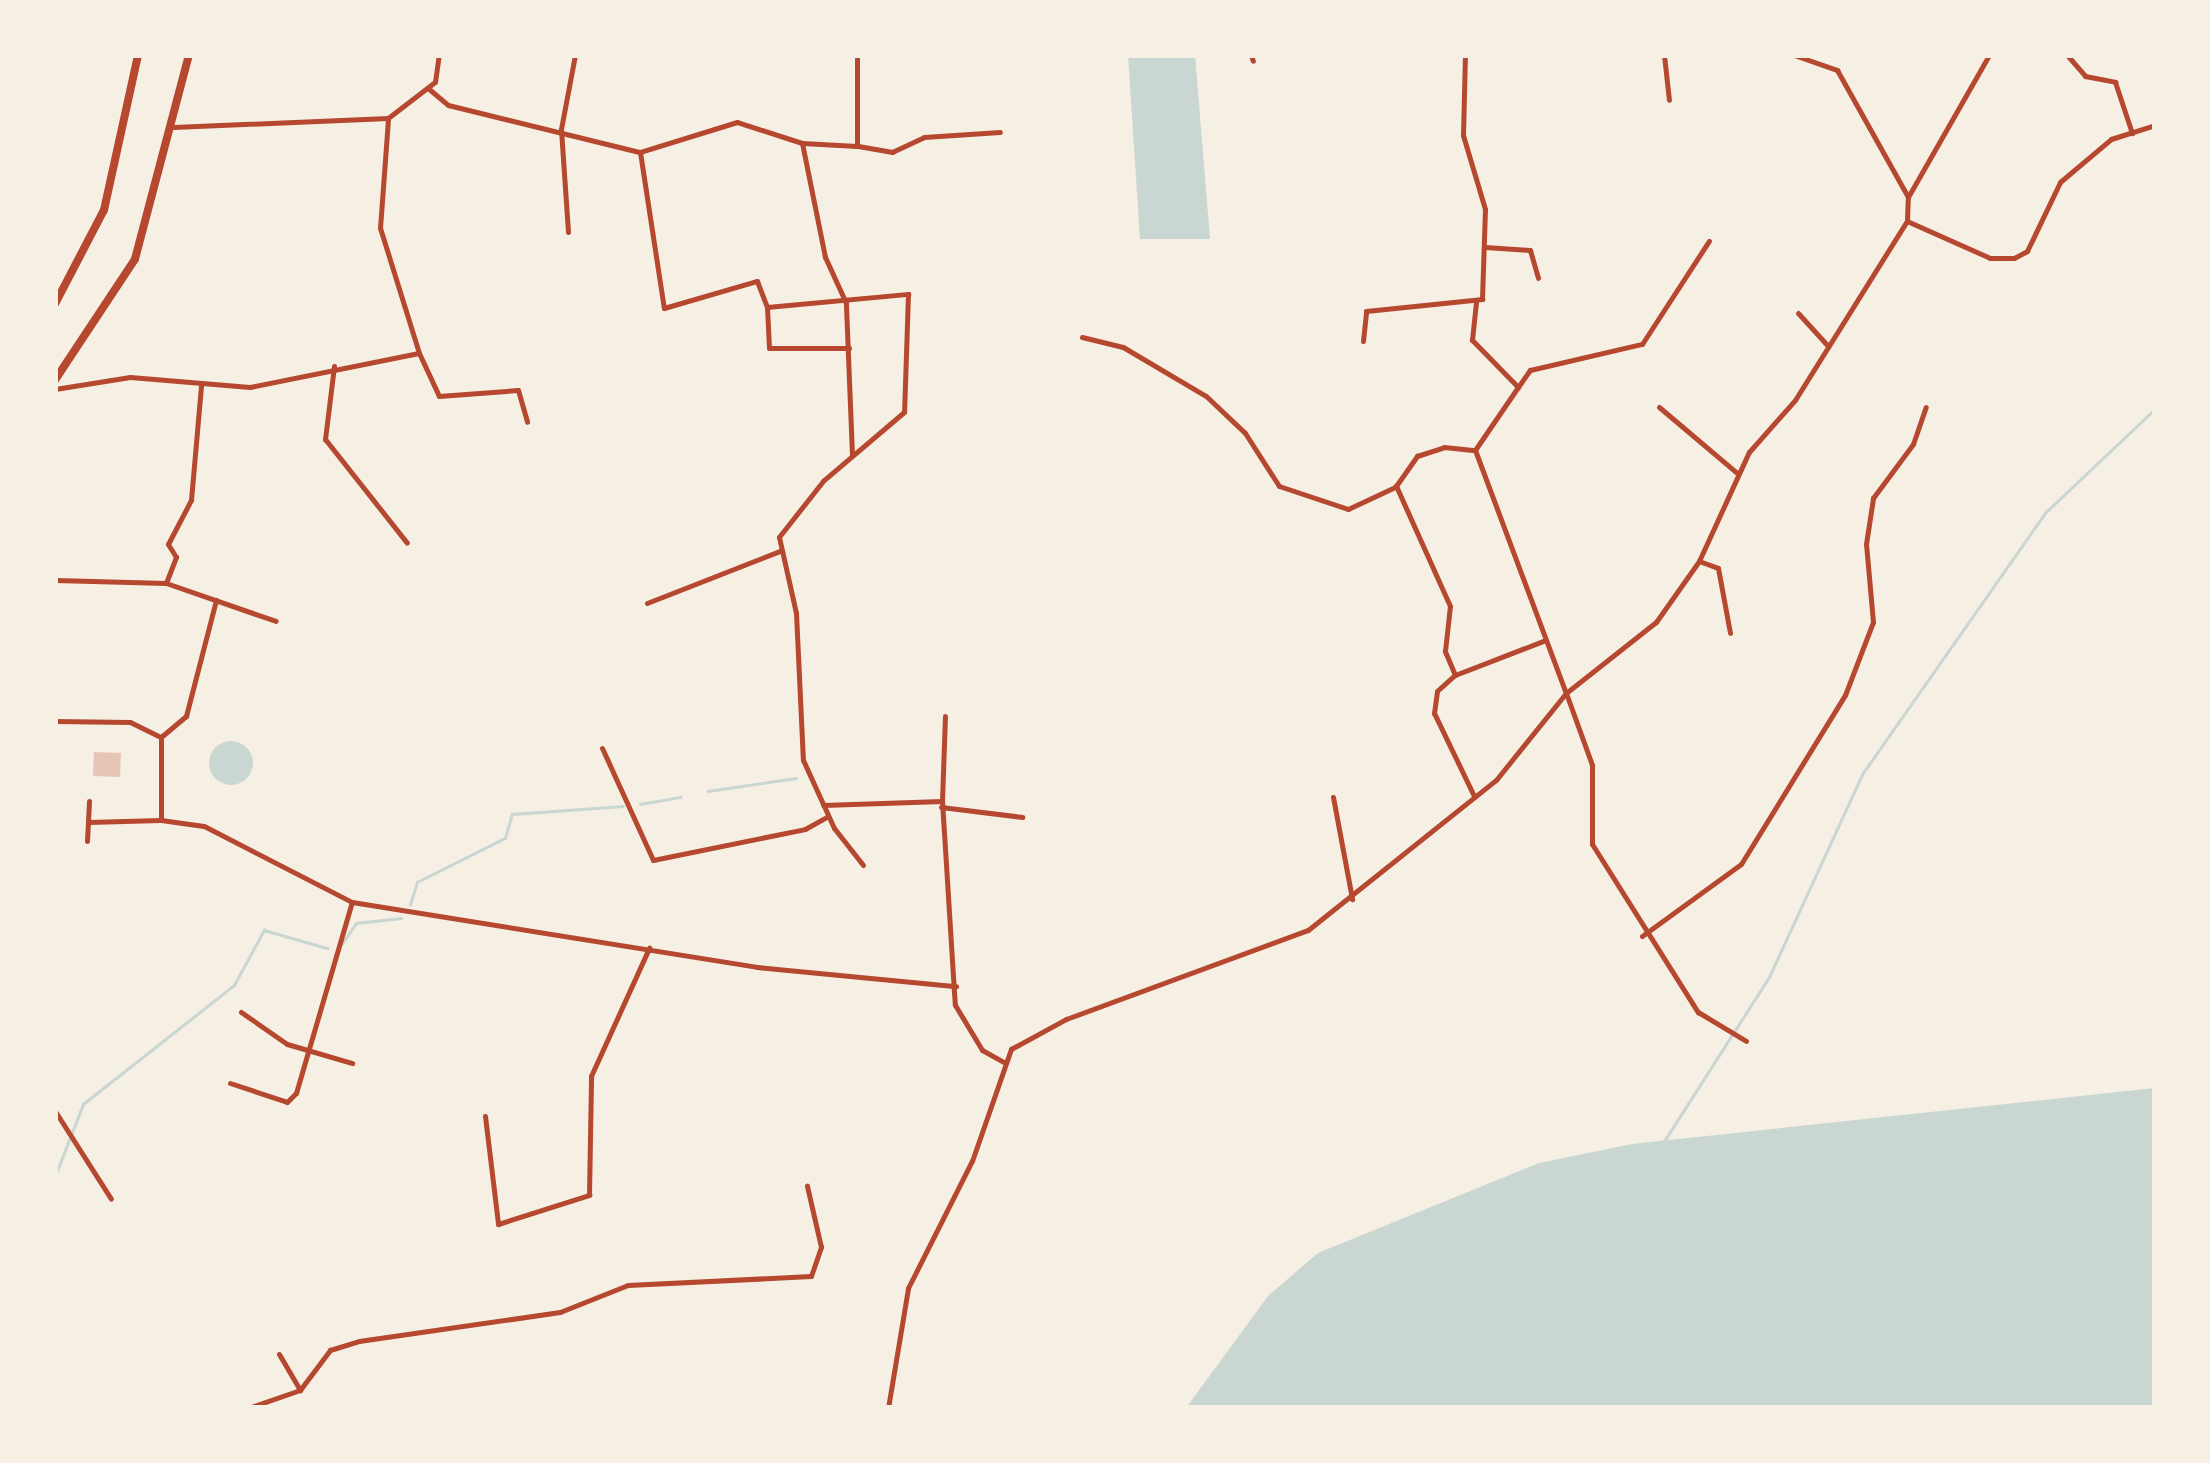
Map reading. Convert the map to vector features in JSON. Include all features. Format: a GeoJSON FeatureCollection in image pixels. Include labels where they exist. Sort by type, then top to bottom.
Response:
{"type":"FeatureCollection","features":[{"type":"Feature","properties":{"kind":"highway"},"geometry":{"type":"LineString","coordinates":[[55,304],[104,210],[138,55]]}},
{"type":"Feature","properties":{"kind":"highway"},"geometry":{"type":"LineString","coordinates":[[55,380],[135,259],[174,126],[189,55]]}},
{"type":"Feature","properties":{"kind":"street"},"geometry":{"type":"LineString","coordinates":[[174,126],[388,118],[429,88],[439,55]]}},
{"type":"Feature","properties":{"kind":"street"},"geometry":{"type":"LineString","coordinates":[[568,232],[561,130],[575,55]]}},
{"type":"Feature","properties":{"kind":"street"},"geometry":{"type":"LineString","coordinates":[[857,55],[857,146]]}},
{"type":"Feature","properties":{"kind":"street"},"geometry":{"type":"LineString","coordinates":[[1465,55],[1463,135],[1485,209],[1485,247],[1472,340],[1518,386]]}},
{"type":"Feature","properties":{"kind":"street"},"geometry":{"type":"LineString","coordinates":[[1664,55],[1669,100]]}},
{"type":"Feature","properties":{"kind":"street"},"geometry":{"type":"LineString","coordinates":[[888,1408],[908,1288],[972,1161],[1010,1049],[1066,1019],[1308,930],[1352,899],[1474,796],[1566,693],[1656,622],[1699,560],[1736,473],[1828,346],[1908,221],[1908,196],[1837,70],[1795,55]]}},
{"type":"Feature","properties":{"kind":"street"},"geometry":{"type":"LineString","coordinates":[[1908,196],[1988,55]]}},
{"type":"Feature","properties":{"kind":"street"},"geometry":{"type":"LineString","coordinates":[[2067,55],[2084,76],[2115,82],[2132,133]]}},
{"type":"Feature","properties":{"kind":"street"},"geometry":{"type":"LineString","coordinates":[[429,88],[448,105],[640,152],[737,122],[802,142],[892,152],[924,137],[1000,132]]}},
{"type":"Feature","properties":{"kind":"street"},"geometry":{"type":"LineString","coordinates":[[388,118],[380,228],[419,353],[439,396],[518,390],[528,422]]}},
{"type":"Feature","properties":{"kind":"street"},"geometry":{"type":"LineString","coordinates":[[1908,221],[1990,258],[2014,258],[2027,252],[2060,182],[2132,133],[2155,125]]}},
{"type":"Feature","properties":{"kind":"street"},"geometry":{"type":"LineString","coordinates":[[802,142],[824,258],[846,303],[851,458]]}},
{"type":"Feature","properties":{"kind":"street"},"geometry":{"type":"LineString","coordinates":[[640,152],[664,308],[757,281],[766,307],[769,348],[850,348]]}},
{"type":"Feature","properties":{"kind":"street"},"geometry":{"type":"LineString","coordinates":[[1475,450],[1530,370],[1642,344],[1708,241]]}},
{"type":"Feature","properties":{"kind":"street"},"geometry":{"type":"LineString","coordinates":[[1485,247],[1530,250],[1538,278]]}},
{"type":"Feature","properties":{"kind":"street"},"geometry":{"type":"LineString","coordinates":[[766,307],[846,303],[908,294],[904,412],[851,458],[779,537],[796,614],[803,760],[828,816],[862,864]]}},
{"type":"Feature","properties":{"kind":"street"},"geometry":{"type":"LineString","coordinates":[[1363,341],[1366,311],[1398,301],[1476,302]]}},
{"type":"Feature","properties":{"kind":"street"},"geometry":{"type":"LineString","coordinates":[[1798,313],[1828,346]]}},
{"type":"Feature","properties":{"kind":"street"},"geometry":{"type":"LineString","coordinates":[[1082,337],[1123,347],[1206,396],[1278,486],[1348,509],[1396,486],[1425,450],[1475,450]]}},
{"type":"Feature","properties":{"kind":"street"},"geometry":{"type":"LineString","coordinates":[[55,389],[130,377],[250,387],[334,366],[419,353]]}},
{"type":"Feature","properties":{"kind":"street"},"geometry":{"type":"LineString","coordinates":[[334,366],[325,439],[407,543]]}},
{"type":"Feature","properties":{"kind":"street"},"geometry":{"type":"LineString","coordinates":[[166,583],[176,557],[168,544],[191,500],[201,385]]}},
{"type":"Feature","properties":{"kind":"street"},"geometry":{"type":"LineString","coordinates":[[1642,936],[1741,864],[1845,695],[1873,622],[1866,544],[1872,498],[1913,444],[1926,407]]}},
{"type":"Feature","properties":{"kind":"street"},"geometry":{"type":"LineString","coordinates":[[1659,408],[1736,473]]}},
{"type":"Feature","properties":{"kind":"street"},"geometry":{"type":"LineString","coordinates":[[1475,450],[1592,765],[1592,844],[1642,936],[1698,1012],[1746,1041]]}},
{"type":"Feature","properties":{"kind":"street"},"geometry":{"type":"LineString","coordinates":[[1396,486],[1450,606],[1446,651],[1455,675]]}},
{"type":"Feature","properties":{"kind":"street"},"geometry":{"type":"LineString","coordinates":[[646,602],[780,550]]}},
{"type":"Feature","properties":{"kind":"street"},"geometry":{"type":"LineString","coordinates":[[1699,560],[1718,568],[1730,633]]}},
{"type":"Feature","properties":{"kind":"street"},"geometry":{"type":"LineString","coordinates":[[55,580],[166,583],[276,621]]}},
{"type":"Feature","properties":{"kind":"street"},"geometry":{"type":"LineString","coordinates":[[160,737],[186,716],[216,600]]}},
{"type":"Feature","properties":{"kind":"street"},"geometry":{"type":"LineString","coordinates":[[1474,796],[1434,713],[1437,691],[1455,675],[1543,641]]}},
{"type":"Feature","properties":{"kind":"street"},"geometry":{"type":"LineString","coordinates":[[945,716],[942,804],[956,986],[967,1028],[1006,1063]]}},
{"type":"Feature","properties":{"kind":"street"},"geometry":{"type":"LineString","coordinates":[[55,721],[130,722],[160,737]]}},
{"type":"Feature","properties":{"kind":"street"},"geometry":{"type":"LineString","coordinates":[[160,737],[160,820]]}},
{"type":"Feature","properties":{"kind":"street"},"geometry":{"type":"LineString","coordinates":[[602,748],[652,860],[805,830],[828,816]]}},
{"type":"Feature","properties":{"kind":"street"},"geometry":{"type":"LineString","coordinates":[[1333,797],[1352,899]]}},
{"type":"Feature","properties":{"kind":"street"},"geometry":{"type":"LineString","coordinates":[[87,841],[89,800]]}},
{"type":"Feature","properties":{"kind":"street"},"geometry":{"type":"LineString","coordinates":[[823,805],[942,804],[1022,817]]}},
{"type":"Feature","properties":{"kind":"street"},"geometry":{"type":"LineString","coordinates":[[88,822],[160,820],[204,826],[352,902],[649,948],[956,986]]}},
{"type":"Feature","properties":{"kind":"street"},"geometry":{"type":"LineString","coordinates":[[230,1082],[287,1102],[352,902]]}},
{"type":"Feature","properties":{"kind":"street"},"geometry":{"type":"LineString","coordinates":[[484,1116],[498,1224],[589,1195],[592,1076],[649,948]]}},
{"type":"Feature","properties":{"kind":"street"},"geometry":{"type":"LineString","coordinates":[[241,1012],[307,1050],[352,1063]]}},
{"type":"Feature","properties":{"kind":"street"},"geometry":{"type":"LineString","coordinates":[[55,1112],[111,1199]]}},
{"type":"Feature","properties":{"kind":"street"},"geometry":{"type":"LineString","coordinates":[[248,1408],[300,1390],[330,1350],[359,1341],[560,1312],[628,1286],[811,1276],[821,1247],[808,1186]]}},
{"type":"Feature","properties":{"kind":"street"},"geometry":{"type":"LineString","coordinates":[[279,1354],[300,1390]]}},
{"type":"Feature","properties":{"kind":"street"},"geometry":{"type":"LineString","coordinates":[[1072,1408],[1096,1408]]}},
{"type":"Feature","properties":{"kind":"shaded area"},"geometry":{"type":"Polygon","coordinates":[[[1128,55],[1195,55],[1210,239],[1140,239],[1128,55]]]}},
{"type":"Feature","properties":{"kind":"shaded area"},"geometry":{"type":"Polygon","coordinates":[[[231,741],[246,748],[253,763],[246,778],[231,785],[216,778],[209,763],[216,748],[231,741]]]}},
{"type":"Feature","properties":{"kind":"shaded area"},"geometry":{"type":"Polygon","coordinates":[[[2155,1088],[2155,1408],[1186,1408],[1268,1296],[1318,1253],[1539,1163],[1632,1144],[2155,1088]]]}},
{"type":"Feature","properties":{"kind":"building"},"geometry":{"type":"Polygon","coordinates":[[[94,752],[121,753],[120,777],[93,776],[94,752]]]}},
{"type":"Feature","properties":{"kind":"waterway"},"geometry":{"type":"LineString","coordinates":[[1661,1146],[1769,977],[1863,773],[2046,512],[2155,409]]}},
{"type":"Feature","properties":{"kind":"waterway"},"geometry":{"type":"LineString","coordinates":[[708,791],[796,778]]}},
{"type":"Feature","properties":{"kind":"waterway"},"geometry":{"type":"LineString","coordinates":[[640,804],[680,797]]}},
{"type":"Feature","properties":{"kind":"waterway"},"geometry":{"type":"LineString","coordinates":[[410,905],[417,882],[505,838],[512,814],[623,806]]}},
{"type":"Feature","properties":{"kind":"waterway"},"geometry":{"type":"LineString","coordinates":[[342,944],[356,923],[401,918]]}},
{"type":"Feature","properties":{"kind":"waterway"},"geometry":{"type":"LineString","coordinates":[[55,1176],[83,1104],[234,985],[264,930],[327,948]]}}]}
